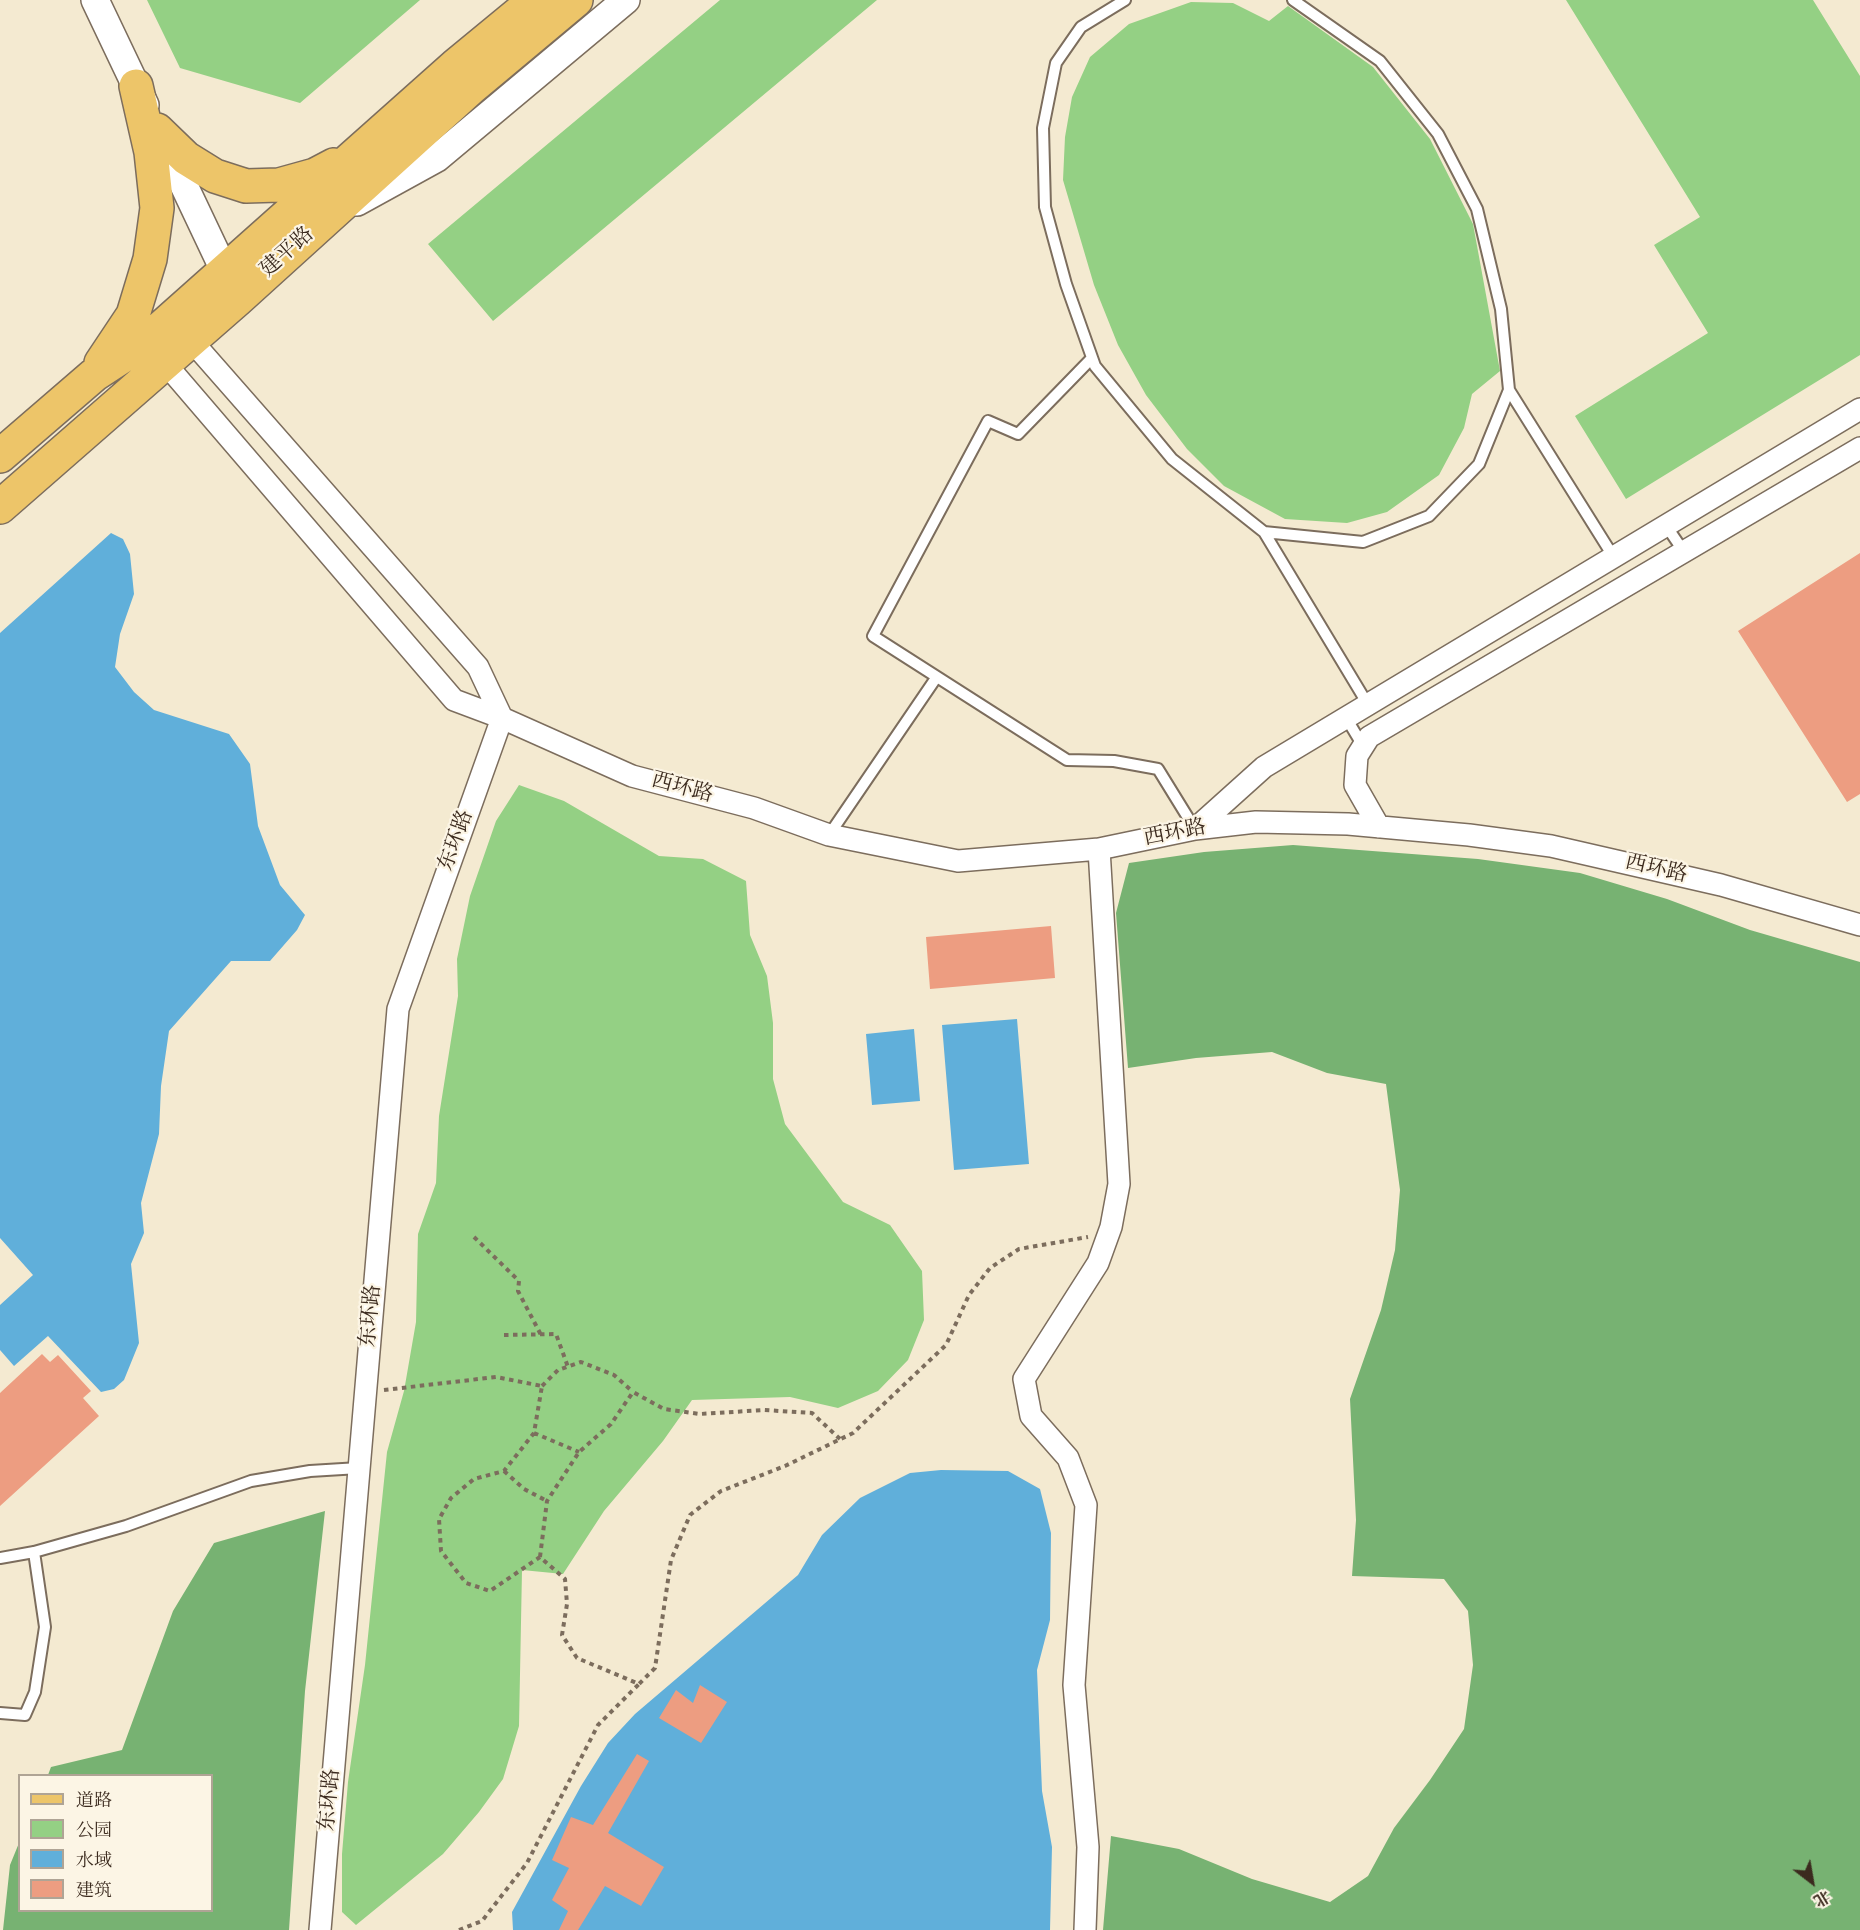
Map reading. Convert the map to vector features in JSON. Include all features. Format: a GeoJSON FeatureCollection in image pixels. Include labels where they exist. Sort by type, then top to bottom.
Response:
{"type":"FeatureCollection","features":[{"type":"Feature","properties":{"kind":"main road","name":"建平路"},"geometry":{"type":"LineString","coordinates":[[0,507],[155,352],[231,286],[362,149],[455,66],[535,0]]}},
{"type":"Feature","properties":{"kind":"main road","name":"建平路"},"geometry":{"type":"LineString","coordinates":[[231,286],[327,218],[472,87],[576,0]]}},
{"type":"Feature","properties":{"kind":"main road"},"geometry":{"type":"LineString","coordinates":[[94,375],[133,315],[150,259],[157,208],[151,152],[136,86]]}},
{"type":"Feature","properties":{"kind":"main road"},"geometry":{"type":"LineString","coordinates":[[157,130],[186,158],[215,176],[246,186],[279,185],[315,175],[362,149]]}},
{"type":"Feature","properties":{"kind":"main road","name":"建平路"},"geometry":{"type":"LineString","coordinates":[[0,456],[94,375],[155,352]]}},
{"type":"Feature","properties":{"kind":"street"},"geometry":{"type":"LineString","coordinates":[[95,0],[231,286]]}},
{"type":"Feature","properties":{"kind":"street"},"geometry":{"type":"LineString","coordinates":[[327,218],[437,158],[626,0]]}},
{"type":"Feature","properties":{"kind":"street"},"geometry":{"type":"LineString","coordinates":[[182,329],[478,667],[502,718]]}},
{"type":"Feature","properties":{"kind":"street","name":"西环路"},"geometry":{"type":"LineString","coordinates":[[155,352],[454,700],[502,718],[632,776],[754,808],[829,835],[958,861],[1099,849],[1194,829],[1256,822],[1379,827],[1551,846],[1721,885],[1860,925]]}},
{"type":"Feature","properties":{"kind":"street"},"geometry":{"type":"LineString","coordinates":[[1194,829],[1264,767],[1345,716],[1860,409]]}},
{"type":"Feature","properties":{"kind":"street"},"geometry":{"type":"LineString","coordinates":[[1379,827],[1355,785],[1358,756],[1369,737],[1860,448]]}},
{"type":"Feature","properties":{"kind":"street","name":"东环路"},"geometry":{"type":"LineString","coordinates":[[320,1930],[398,1009],[502,718]]}},
{"type":"Feature","properties":{"kind":"street"},"geometry":{"type":"LineString","coordinates":[[1085,1930],[1088,1847],[1074,1685],[1086,1505],[1068,1458],[1031,1416],[1024,1379],[1098,1263],[1108,1235],[1119,1184],[1099,849]]}},
{"type":"Feature","properties":{"kind":"lane"},"geometry":{"type":"LineString","coordinates":[[1125,0],[1081,27],[1056,63],[1043,128],[1045,207],[1066,284],[1095,366],[1172,459],[1264,532],[1367,704]]}},
{"type":"Feature","properties":{"kind":"lane"},"geometry":{"type":"LineString","coordinates":[[1264,532],[1363,542],[1429,516],[1479,464],[1509,390],[1502,309],[1477,209],[1438,134],[1380,61],[1293,0]]}},
{"type":"Feature","properties":{"kind":"lane"},"geometry":{"type":"LineString","coordinates":[[1092,358],[1018,434],[988,421],[873,636],[1067,760],[1114,761],[1158,769],[1194,829]]}},
{"type":"Feature","properties":{"kind":"lane"},"geometry":{"type":"LineString","coordinates":[[1509,390],[1613,556]]}},
{"type":"Feature","properties":{"kind":"lane"},"geometry":{"type":"LineString","coordinates":[[1665,524],[1684,552]]}},
{"type":"Feature","properties":{"kind":"lane"},"geometry":{"type":"LineString","coordinates":[[829,835],[936,678]]}},
{"type":"Feature","properties":{"kind":"lane"},"geometry":{"type":"LineString","coordinates":[[1345,716],[1363,746]]}},
{"type":"Feature","properties":{"kind":"lane"},"geometry":{"type":"LineString","coordinates":[[0,1558],[34,1552],[126,1526],[252,1481],[310,1471],[359,1468]]}},
{"type":"Feature","properties":{"kind":"lane"},"geometry":{"type":"LineString","coordinates":[[0,1713],[25,1715],[35,1692],[45,1627],[34,1552]]}},
{"type":"Feature","properties":{"kind":"path"},"geometry":{"type":"LineString","coordinates":[[459,1930],[482,1921],[527,1863],[598,1725],[655,1668],[671,1560],[690,1515],[721,1491],[785,1466],[853,1433],[946,1345],[969,1295],[990,1268],[1019,1250],[1074,1238],[1108,1235]]}},
{"type":"Feature","properties":{"kind":"path"},"geometry":{"type":"LineString","coordinates":[[474,1237],[519,1281],[518,1290],[541,1335]]}},
{"type":"Feature","properties":{"kind":"path"},"geometry":{"type":"LineString","coordinates":[[504,1335],[556,1334],[568,1367]]}},
{"type":"Feature","properties":{"kind":"path"},"geometry":{"type":"LineString","coordinates":[[633,1392],[611,1424],[579,1452],[547,1501],[540,1557],[490,1591],[466,1582],[441,1551],[439,1519],[451,1498],[474,1479],[504,1471],[534,1433],[542,1386],[558,1370],[581,1362],[614,1375],[633,1392],[664,1410],[700,1414],[764,1410],[812,1413],[840,1440]]}},
{"type":"Feature","properties":{"kind":"path"},"geometry":{"type":"LineString","coordinates":[[366,1393],[496,1377],[542,1386]]}},
{"type":"Feature","properties":{"kind":"path"},"geometry":{"type":"LineString","coordinates":[[534,1433],[579,1452]]}},
{"type":"Feature","properties":{"kind":"path"},"geometry":{"type":"LineString","coordinates":[[504,1471],[524,1489],[547,1501]]}},
{"type":"Feature","properties":{"kind":"path"},"geometry":{"type":"LineString","coordinates":[[540,1557],[565,1579],[567,1604],[562,1635],[577,1658],[639,1684]]}},
{"type":"Feature","properties":{"kind":"green space"},"geometry":{"type":"Polygon","coordinates":[[[147,0],[420,0],[300,103],[180,68],[147,0]]]}},
{"type":"Feature","properties":{"kind":"green space"},"geometry":{"type":"Polygon","coordinates":[[[720,0],[877,0],[493,321],[428,244],[720,0]]]}},
{"type":"Feature","properties":{"kind":"green space"},"geometry":{"type":"Polygon","coordinates":[[[1566,0],[1813,0],[1860,76],[1860,355],[1626,499],[1575,416],[1708,333],[1654,245],[1700,217],[1566,0]]]}},
{"type":"Feature","properties":{"kind":"green space"},"geometry":{"type":"Polygon","coordinates":[[[1191,2],[1233,3],[1269,21],[1288,6],[1373,67],[1430,139],[1473,224],[1500,371],[1472,394],[1464,428],[1439,475],[1387,512],[1347,523],[1285,519],[1224,486],[1187,449],[1146,395],[1118,345],[1094,285],[1063,180],[1065,137],[1072,97],[1090,57],[1129,24],[1191,2]]]}},
{"type":"Feature","properties":{"kind":"green space"},"geometry":{"type":"Polygon","coordinates":[[[519,785],[564,801],[659,856],[703,859],[746,881],[750,935],[767,976],[773,1023],[773,1079],[785,1124],[843,1202],[890,1225],[922,1271],[924,1320],[908,1360],[878,1391],[838,1408],[790,1397],[692,1400],[663,1441],[604,1511],[563,1574],[522,1570],[519,1726],[503,1779],[479,1812],[443,1854],[356,1925],[342,1912],[342,1854],[348,1782],[365,1665],[387,1452],[404,1391],[416,1322],[418,1234],[436,1183],[439,1116],[458,996],[457,959],[470,896],[496,821],[519,785]]]}},
{"type":"Feature","properties":{"kind":"green space"},"geometry":{"type":"Polygon","coordinates":[[[1293,845],[1478,859],[1580,873],[1667,899],[1750,930],[1860,962],[1860,1930],[1103,1930],[1111,1836],[1179,1849],[1252,1879],[1330,1902],[1368,1876],[1394,1828],[1464,1729],[1473,1665],[1468,1611],[1444,1579],[1352,1576],[1356,1520],[1350,1399],[1381,1310],[1395,1250],[1400,1190],[1386,1084],[1327,1073],[1272,1052],[1196,1058],[1128,1068],[1116,913],[1129,863],[1204,852],[1293,845]]]}},
{"type":"Feature","properties":{"kind":"green space"},"geometry":{"type":"Polygon","coordinates":[[[325,1511],[305,1691],[289,1930],[3,1930],[10,1865],[18,1845],[18,1912],[213,1912],[213,1774],[48,1774],[51,1767],[122,1750],[173,1611],[214,1543],[325,1511]]]}},
{"type":"Feature","properties":{"kind":"water"},"geometry":{"type":"Polygon","coordinates":[[[111,533],[123,539],[130,554],[134,594],[120,634],[115,667],[134,692],[154,710],[229,734],[250,764],[258,826],[280,885],[305,915],[297,930],[270,961],[231,961],[169,1031],[161,1086],[159,1134],[141,1203],[144,1233],[131,1264],[139,1343],[124,1380],[114,1389],[101,1392],[48,1336],[14,1366],[0,1350],[0,1305],[33,1275],[0,1238],[0,633],[111,533]]]}},
{"type":"Feature","properties":{"kind":"water"},"geometry":{"type":"Polygon","coordinates":[[[1017,1019],[1029,1164],[954,1170],[942,1025],[1017,1019]]]}},
{"type":"Feature","properties":{"kind":"water"},"geometry":{"type":"Polygon","coordinates":[[[914,1029],[920,1101],[872,1105],[866,1034],[914,1029]]]}},
{"type":"Feature","properties":{"kind":"water"},"geometry":{"type":"Polygon","coordinates":[[[941,1470],[1008,1471],[1040,1489],[1051,1533],[1050,1620],[1037,1670],[1042,1791],[1052,1847],[1050,1930],[513,1930],[512,1912],[581,1786],[608,1743],[635,1714],[798,1575],[822,1535],[860,1498],[910,1473],[941,1470]]]}},
{"type":"Feature","properties":{"kind":"building"},"geometry":{"type":"Polygon","coordinates":[[[1860,553],[1860,794],[1847,802],[1738,631],[1860,553]]]}},
{"type":"Feature","properties":{"kind":"building"},"geometry":{"type":"Polygon","coordinates":[[[1051,926],[1055,978],[930,989],[926,937],[1051,926]]]}},
{"type":"Feature","properties":{"kind":"building"},"geometry":{"type":"Polygon","coordinates":[[[42,1354],[50,1362],[58,1355],[91,1391],[83,1398],[99,1416],[0,1506],[0,1393],[42,1354]]]}},
{"type":"Feature","properties":{"kind":"building"},"geometry":{"type":"Polygon","coordinates":[[[700,1685],[727,1702],[701,1743],[659,1718],[676,1690],[693,1703],[700,1685]]]}},
{"type":"Feature","properties":{"kind":"building"},"geometry":{"type":"Polygon","coordinates":[[[637,1754],[649,1761],[608,1833],[664,1867],[641,1906],[605,1886],[578,1930],[559,1930],[568,1911],[552,1900],[569,1868],[552,1860],[571,1817],[593,1825],[637,1754]]]}}]}
